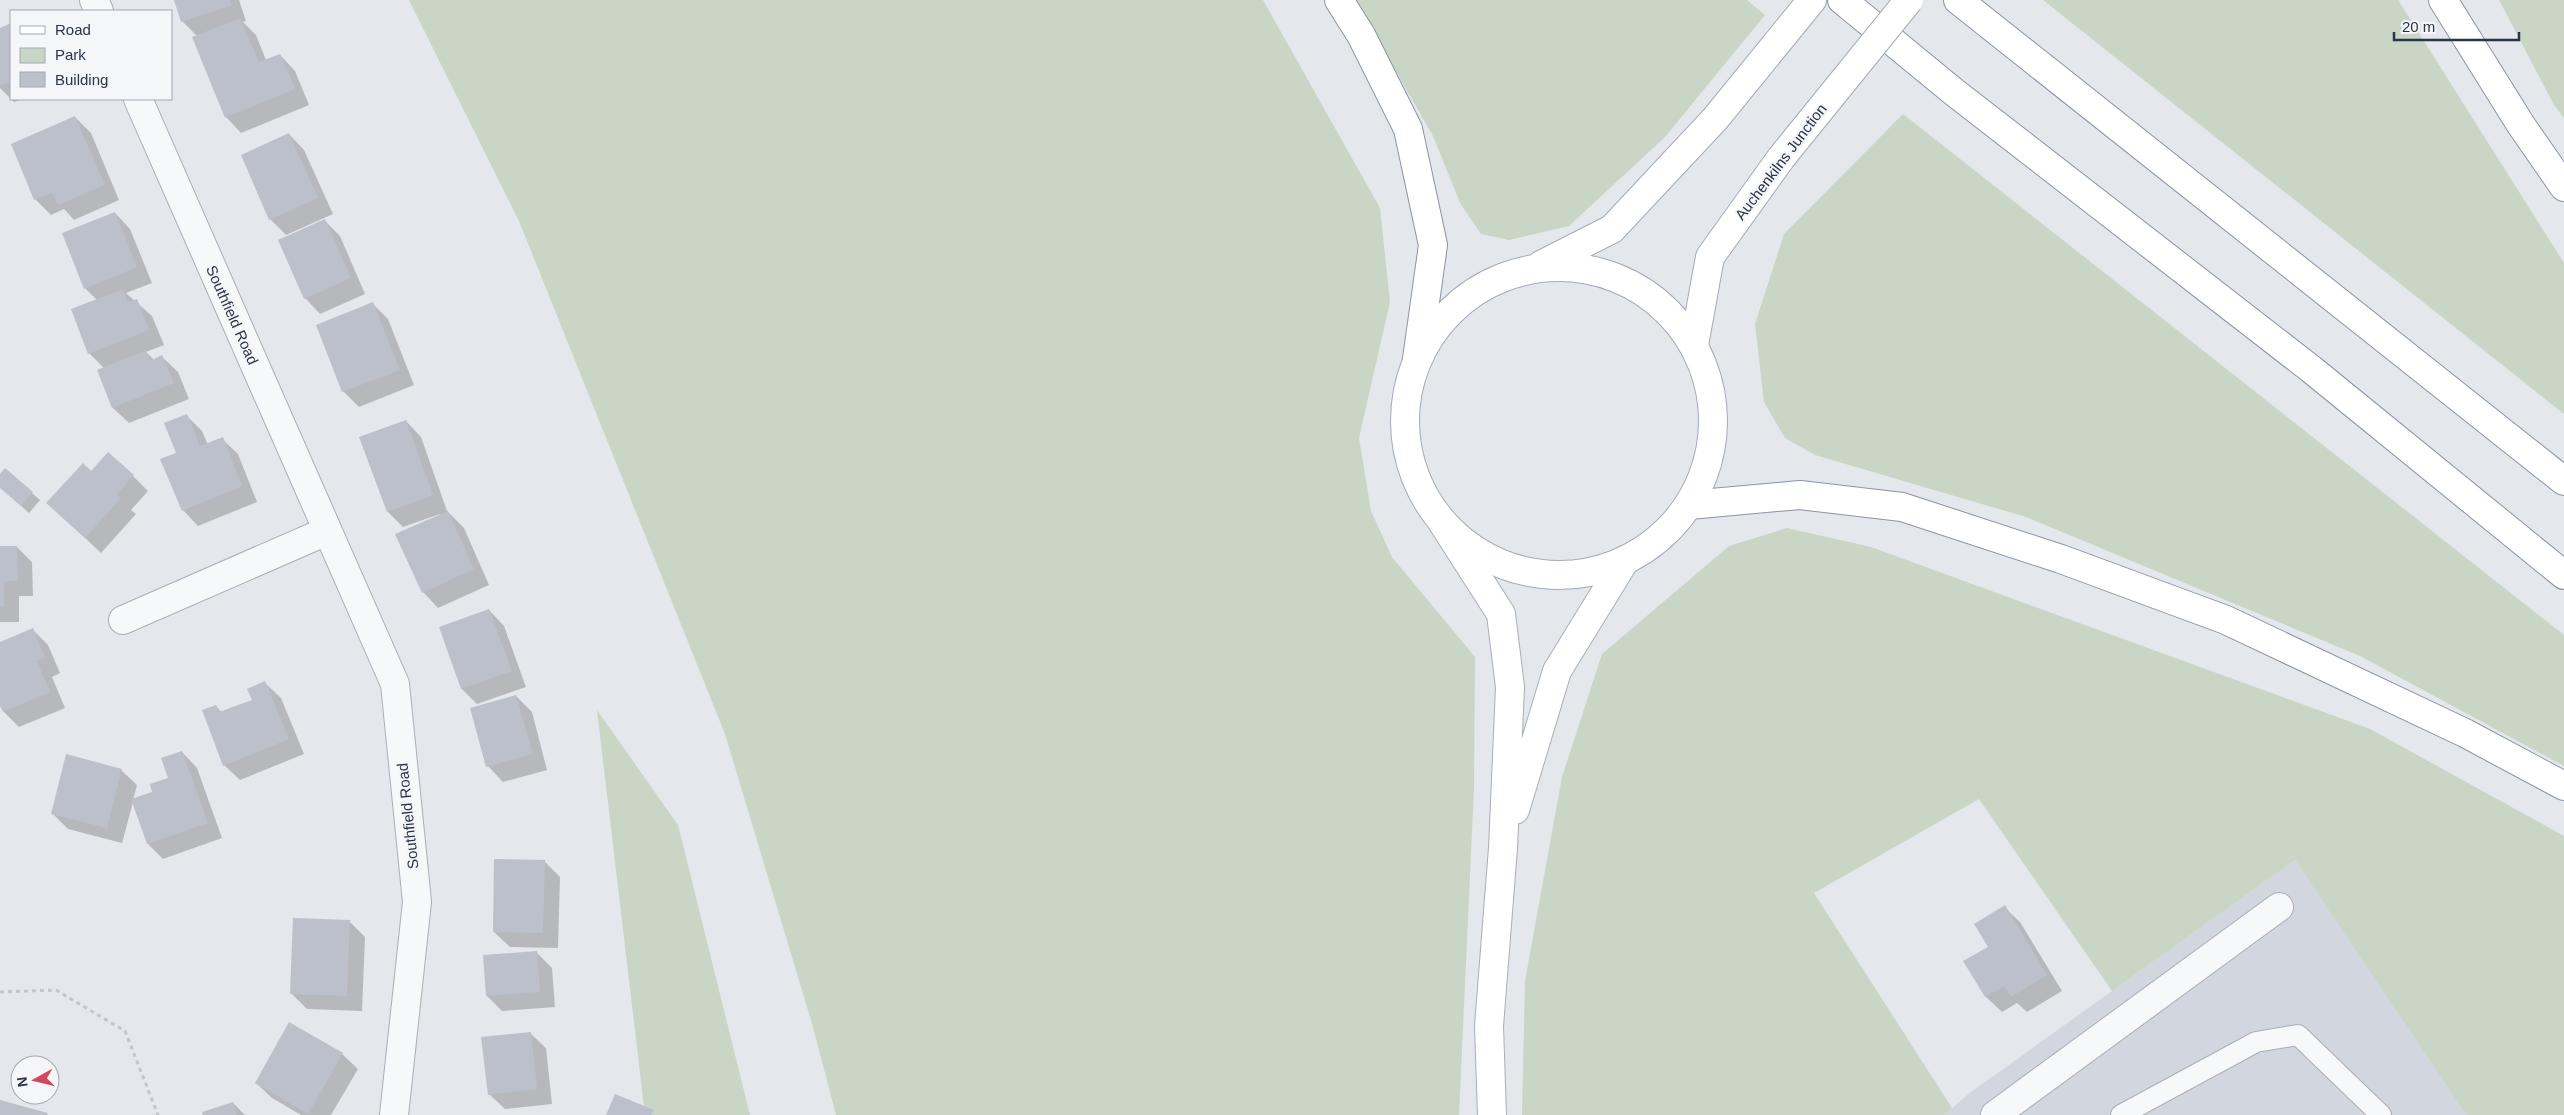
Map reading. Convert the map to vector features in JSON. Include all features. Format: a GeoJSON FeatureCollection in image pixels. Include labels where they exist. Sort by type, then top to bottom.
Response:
{"type":"FeatureCollection","features":[{"type":"Feature","properties":{"kind":"main road"},"geometry":{"type":"LineString","coordinates":[[1338,0],[1361,35],[1408,129],[1433,246],[1417,359],[1406,401],[1406,444],[1419,485],[1501,614],[1510,687],[1503,848],[1489,1026],[1492,1115]]}},
{"type":"Feature","properties":{"kind":"main road"},"geometry":{"type":"LineString","coordinates":[[1417,359],[1446,315],[1488,283],[1538,267],[1612,229],[1715,119],[1812,0]]}},
{"type":"Feature","properties":{"kind":"main road"},"geometry":{"type":"LineString","coordinates":[[1842,0],[1954,92],[2311,369],[2564,575]]}},
{"type":"Feature","properties":{"kind":"main road","name":"Auchenkilns Junction"},"geometry":{"type":"LineString","coordinates":[[1694,345],[1710,257],[1781,158],[1909,0]]}},
{"type":"Feature","properties":{"kind":"main road"},"geometry":{"type":"LineString","coordinates":[[1958,0],[2564,481]]}},
{"type":"Feature","properties":{"kind":"main road"},"geometry":{"type":"LineString","coordinates":[[2443,0],[2522,125],[2564,187]]}},
{"type":"Feature","properties":{"kind":"main road"},"geometry":{"type":"LineString","coordinates":[[1442,522],[1480,554],[1526,572],[1576,575],[1624,562],[1660,538],[1689,505],[1707,467],[1714,426],[1710,384],[1694,345],[1666,308],[1628,281],[1583,268],[1538,267]]}},
{"type":"Feature","properties":{"kind":"main road"},"geometry":{"type":"LineString","coordinates":[[1689,505],[1800,495],[1902,507],[1921,513],[2062,559],[2226,620],[2465,733],[2564,786]]}},
{"type":"Feature","properties":{"kind":"main road"},"geometry":{"type":"LineString","coordinates":[[1503,848],[1557,671],[1624,562]]}},
{"type":"Feature","properties":{"kind":"street","name":"Southfield Road"},"geometry":{"type":"LineString","coordinates":[[138,100],[394,684],[417,902],[394,1115]]}},
{"type":"Feature","properties":{"kind":"street"},"geometry":{"type":"LineString","coordinates":[[123,620],[327,531]]}},
{"type":"Feature","properties":{"kind":"street"},"geometry":{"type":"LineString","coordinates":[[1995,1115],[2279,907]]}},
{"type":"Feature","properties":{"kind":"lane"},"geometry":{"type":"LineString","coordinates":[[2121,1115],[2256,1042],[2298,1035],[2381,1115]]}},
{"type":"Feature","properties":{"kind":"path"},"geometry":{"type":"LineString","coordinates":[[0,992],[56,990],[125,1031],[158,1115]]}},
{"type":"Feature","properties":{"kind":"shaded area"},"geometry":{"type":"Polygon","coordinates":[[[2295,860],[2469,1115],[1944,1115],[1971,1092],[2295,860]]]}},
{"type":"Feature","properties":{"kind":"green space"},"geometry":{"type":"Polygon","coordinates":[[[409,0],[1263,0],[1380,208],[1390,302],[1359,438],[1371,511],[1392,557],[1475,657],[1474,788],[1459,1115],[836,1115],[813,1027],[725,734],[519,221],[409,0]]]}},
{"type":"Feature","properties":{"kind":"green space"},"geometry":{"type":"Polygon","coordinates":[[[1355,0],[1747,0],[1765,15],[1665,137],[1569,226],[1509,240],[1481,234],[1460,203],[1433,136],[1355,0]]]}},
{"type":"Feature","properties":{"kind":"green space"},"geometry":{"type":"Polygon","coordinates":[[[2043,0],[2398,0],[2564,263],[2564,414],[2043,0]]]}},
{"type":"Feature","properties":{"kind":"green space"},"geometry":{"type":"Polygon","coordinates":[[[2499,0],[2564,0],[2564,118],[2554,105],[2499,0]]]}},
{"type":"Feature","properties":{"kind":"green space"},"geometry":{"type":"Polygon","coordinates":[[[1903,114],[2564,635],[2564,766],[2360,656],[2026,517],[1815,455],[1785,438],[1764,402],[1755,324],[1784,234],[1903,114]]]}},
{"type":"Feature","properties":{"kind":"green space"},"geometry":{"type":"Polygon","coordinates":[[[1787,528],[1871,547],[2370,729],[2564,836],[2564,1115],[2469,1115],[2464,1111],[2295,860],[2112,991],[1979,799],[1814,893],[1952,1108],[1944,1115],[1522,1115],[1525,981],[1562,777],[1602,654],[1729,546],[1787,528]]]}},
{"type":"Feature","properties":{"kind":"green space"},"geometry":{"type":"Polygon","coordinates":[[[597,710],[678,825],[750,1115],[645,1115],[597,710]]]}},
{"type":"Feature","properties":{"kind":"building"},"geometry":{"type":"Polygon","coordinates":[[[174,0],[230,0],[232,5],[181,22],[174,0]]]}},
{"type":"Feature","properties":{"kind":"building"},"geometry":{"type":"Polygon","coordinates":[[[240,18],[259,62],[280,54],[295,89],[225,118],[192,37],[240,18]]]}},
{"type":"Feature","properties":{"kind":"building"},"geometry":{"type":"Polygon","coordinates":[[[10,23],[10,81],[0,86],[0,28],[10,23]]]}},
{"type":"Feature","properties":{"kind":"building"},"geometry":{"type":"Polygon","coordinates":[[[75,116],[105,185],[58,205],[52,193],[34,200],[11,144],[75,116]]]}},
{"type":"Feature","properties":{"kind":"building"},"geometry":{"type":"Polygon","coordinates":[[[289,133],[318,198],[269,220],[241,155],[289,133]]]}},
{"type":"Feature","properties":{"kind":"building"},"geometry":{"type":"Polygon","coordinates":[[[115,212],[137,267],[84,289],[62,233],[115,212]]]}},
{"type":"Feature","properties":{"kind":"building"},"geometry":{"type":"Polygon","coordinates":[[[325,219],[351,278],[304,299],[278,240],[325,219]]]}},
{"type":"Feature","properties":{"kind":"building"},"geometry":{"type":"Polygon","coordinates":[[[123,289],[128,302],[137,299],[149,330],[88,354],[71,309],[123,289]]]}},
{"type":"Feature","properties":{"kind":"building"},"geometry":{"type":"Polygon","coordinates":[[[373,302],[400,370],[342,392],[316,325],[373,302]]]}},
{"type":"Feature","properties":{"kind":"building"},"geometry":{"type":"Polygon","coordinates":[[[146,350],[150,361],[162,355],[174,383],[112,408],[97,370],[146,350]]]}},
{"type":"Feature","properties":{"kind":"building"},"geometry":{"type":"Polygon","coordinates":[[[187,414],[200,446],[223,437],[242,486],[182,511],[160,459],[176,453],[164,423],[187,414]]]}},
{"type":"Feature","properties":{"kind":"building"},"geometry":{"type":"Polygon","coordinates":[[[406,420],[433,495],[387,512],[359,437],[406,420]]]}},
{"type":"Feature","properties":{"kind":"building"},"geometry":{"type":"Polygon","coordinates":[[[108,452],[134,475],[117,494],[121,498],[85,538],[46,503],[83,463],[91,471],[108,452]]]}},
{"type":"Feature","properties":{"kind":"building"},"geometry":{"type":"Polygon","coordinates":[[[5,468],[33,492],[21,506],[0,488],[0,474],[5,468]]]}},
{"type":"Feature","properties":{"kind":"building"},"geometry":{"type":"Polygon","coordinates":[[[448,511],[474,569],[422,593],[395,534],[448,511]]]}},
{"type":"Feature","properties":{"kind":"building"},"geometry":{"type":"Polygon","coordinates":[[[0,546],[17,546],[18,581],[4,581],[4,607],[0,607],[0,546]]]}},
{"type":"Feature","properties":{"kind":"building"},"geometry":{"type":"Polygon","coordinates":[[[489,609],[512,671],[461,689],[439,627],[489,609]]]}},
{"type":"Feature","properties":{"kind":"building"},"geometry":{"type":"Polygon","coordinates":[[[33,628],[45,658],[37,661],[50,692],[3,712],[0,706],[0,642],[33,628]]]}},
{"type":"Feature","properties":{"kind":"building"},"geometry":{"type":"Polygon","coordinates":[[[265,681],[289,739],[223,766],[202,710],[216,705],[219,712],[252,700],[247,689],[265,681]]]}},
{"type":"Feature","properties":{"kind":"building"},"geometry":{"type":"Polygon","coordinates":[[[516,695],[533,754],[486,767],[470,708],[516,695]]]}},
{"type":"Feature","properties":{"kind":"building"},"geometry":{"type":"Polygon","coordinates":[[[182,751],[208,823],[147,844],[131,799],[152,792],[150,784],[168,778],[161,758],[182,751]]]}},
{"type":"Feature","properties":{"kind":"building"},"geometry":{"type":"Polygon","coordinates":[[[66,754],[122,769],[107,828],[51,814],[66,754]]]}},
{"type":"Feature","properties":{"kind":"building"},"geometry":{"type":"Polygon","coordinates":[[[494,859],[545,860],[543,933],[493,932],[494,859]]]}},
{"type":"Feature","properties":{"kind":"building"},"geometry":{"type":"Polygon","coordinates":[[[2005,905],[2047,975],[2011,997],[2004,986],[1985,997],[1963,961],[1988,947],[1974,924],[2005,905]]]}},
{"type":"Feature","properties":{"kind":"building"},"geometry":{"type":"Polygon","coordinates":[[[293,918],[350,920],[347,996],[290,994],[293,918]]]}},
{"type":"Feature","properties":{"kind":"building"},"geometry":{"type":"Polygon","coordinates":[[[537,951],[540,992],[486,996],[483,955],[537,951]]]}},
{"type":"Feature","properties":{"kind":"building"},"geometry":{"type":"Polygon","coordinates":[[[289,1022],[343,1053],[308,1114],[255,1083],[289,1022]]]}},
{"type":"Feature","properties":{"kind":"building"},"geometry":{"type":"Polygon","coordinates":[[[531,1032],[537,1089],[488,1095],[481,1037],[531,1032]]]}},
{"type":"Feature","properties":{"kind":"building"},"geometry":{"type":"Polygon","coordinates":[[[615,1094],[654,1110],[651,1115],[606,1115],[615,1094]]]}},
{"type":"Feature","properties":{"kind":"building"},"geometry":{"type":"Polygon","coordinates":[[[0,1100],[10,1103],[10,1105],[18,1105],[48,1113],[47,1115],[0,1115],[0,1100]]]}},
{"type":"Feature","properties":{"kind":"building"},"geometry":{"type":"Polygon","coordinates":[[[233,1102],[237,1115],[203,1115],[202,1112],[233,1102]]]}}]}
